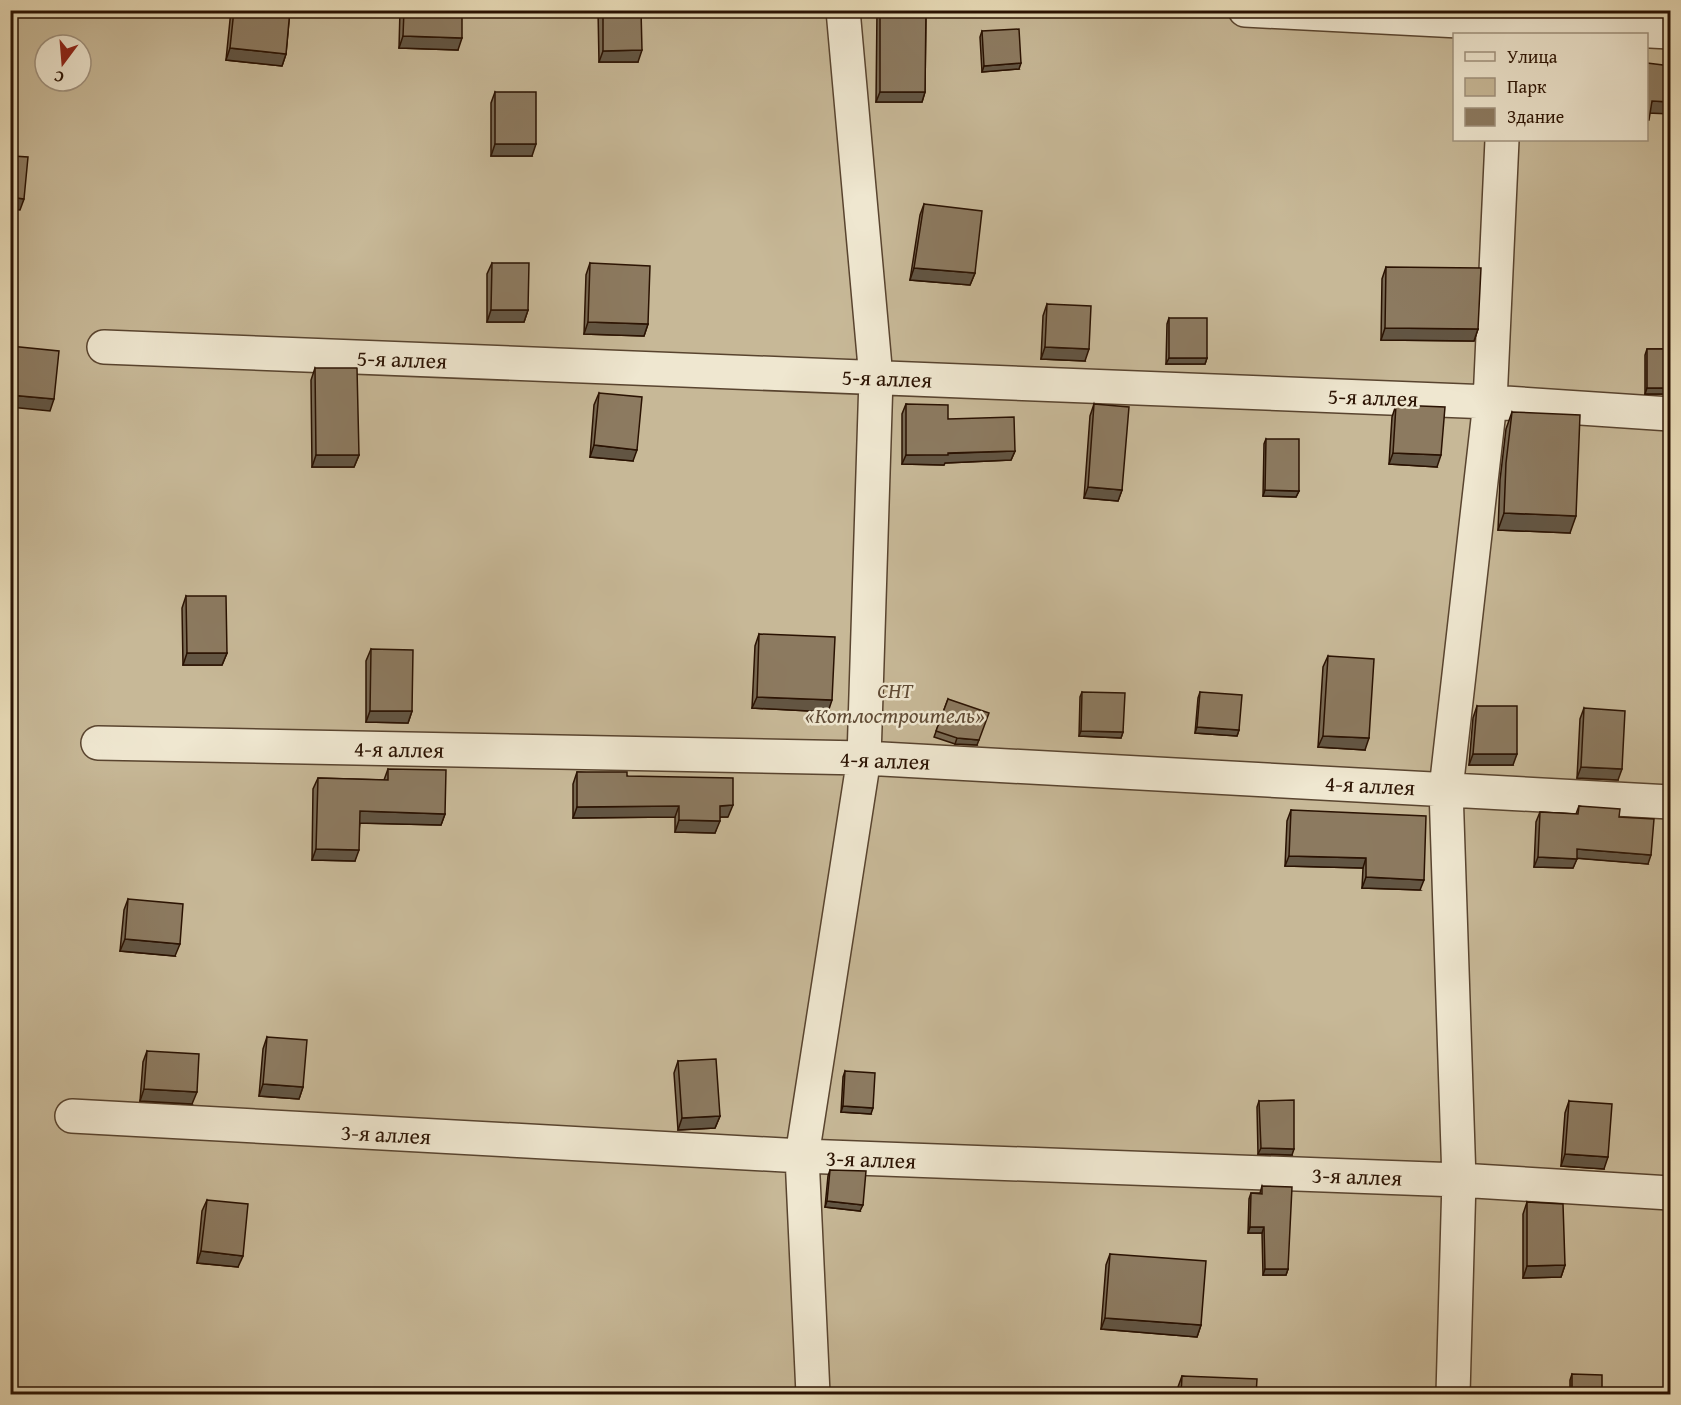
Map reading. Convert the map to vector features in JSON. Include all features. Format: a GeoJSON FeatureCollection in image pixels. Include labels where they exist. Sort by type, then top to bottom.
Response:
{"type":"FeatureCollection","features":[{"type":"Feature","properties":{"kind":"street"},"geometry":{"type":"LineString","coordinates":[[813,1395],[802,1156],[864,758],[876,378],[843,10]]}},
{"type":"Feature","properties":{"kind":"street"},"geometry":{"type":"LineString","coordinates":[[1245,10],[1508,29],[1671,32]]}},
{"type":"Feature","properties":{"kind":"street"},"geometry":{"type":"LineString","coordinates":[[1453,1395],[1459,1180],[1446,789],[1490,402],[1502,141]]}},
{"type":"Feature","properties":{"kind":"street","name":"5-я аллея"},"geometry":{"type":"LineString","coordinates":[[104,347],[1490,402],[1671,414]]}},
{"type":"Feature","properties":{"kind":"street","name":"4-я аллея"},"geometry":{"type":"LineString","coordinates":[[99,743],[864,758],[1671,802]]}},
{"type":"Feature","properties":{"kind":"street","name":"3-я аллея"},"geometry":{"type":"LineString","coordinates":[[72,1116],[802,1156],[1459,1180],[1671,1192]]}},
{"type":"Feature","properties":{"kind":"green space","name":"СНТ «Котлостроитель»"},"geometry":{"type":"Polygon","coordinates":[[[10,11],[1670,11],[1670,1394],[11,1394],[10,11]]]}},
{"type":"Feature","properties":{"kind":"building"},"geometry":{"type":"Polygon","coordinates":[[[234,10],[290,10],[286,54],[230,48],[234,10]]]}},
{"type":"Feature","properties":{"kind":"building"},"geometry":{"type":"Polygon","coordinates":[[[404,10],[462,10],[462,38],[403,36],[404,10]]]}},
{"type":"Feature","properties":{"kind":"building"},"geometry":{"type":"Polygon","coordinates":[[[603,10],[641,10],[642,50],[603,51],[603,10]]]}},
{"type":"Feature","properties":{"kind":"building"},"geometry":{"type":"Polygon","coordinates":[[[880,10],[926,10],[925,92],[880,92],[880,10]]]}},
{"type":"Feature","properties":{"kind":"building"},"geometry":{"type":"Polygon","coordinates":[[[1019,29],[1021,63],[984,66],[982,31],[1019,29]]]}},
{"type":"Feature","properties":{"kind":"building"},"geometry":{"type":"Polygon","coordinates":[[[1648,63],[1671,66],[1671,102],[1652,101],[1649,120],[1648,63]]]}},
{"type":"Feature","properties":{"kind":"building"},"geometry":{"type":"Polygon","coordinates":[[[495,92],[536,92],[536,144],[495,144],[495,92]]]}},
{"type":"Feature","properties":{"kind":"building"},"geometry":{"type":"Polygon","coordinates":[[[10,130],[15,131],[13,156],[28,157],[24,199],[10,197],[10,130]]]}},
{"type":"Feature","properties":{"kind":"building"},"geometry":{"type":"Polygon","coordinates":[[[924,204],[982,211],[975,273],[914,268],[924,204]]]}},
{"type":"Feature","properties":{"kind":"building"},"geometry":{"type":"Polygon","coordinates":[[[492,263],[529,263],[528,310],[491,310],[492,263]]]}},
{"type":"Feature","properties":{"kind":"building"},"geometry":{"type":"Polygon","coordinates":[[[590,263],[650,266],[648,324],[588,322],[590,263]]]}},
{"type":"Feature","properties":{"kind":"building"},"geometry":{"type":"Polygon","coordinates":[[[1386,267],[1481,268],[1478,329],[1385,328],[1386,267]]]}},
{"type":"Feature","properties":{"kind":"building"},"geometry":{"type":"Polygon","coordinates":[[[1047,304],[1091,306],[1089,349],[1045,347],[1047,304]]]}},
{"type":"Feature","properties":{"kind":"building"},"geometry":{"type":"Polygon","coordinates":[[[1169,318],[1207,318],[1207,358],[1169,358],[1169,318]]]}},
{"type":"Feature","properties":{"kind":"building"},"geometry":{"type":"Polygon","coordinates":[[[10,346],[59,351],[54,399],[10,395],[10,346]]]}},
{"type":"Feature","properties":{"kind":"building"},"geometry":{"type":"Polygon","coordinates":[[[1647,349],[1671,349],[1671,388],[1647,388],[1647,349]]]}},
{"type":"Feature","properties":{"kind":"building"},"geometry":{"type":"Polygon","coordinates":[[[315,368],[357,368],[359,455],[316,455],[315,368]]]}},
{"type":"Feature","properties":{"kind":"building"},"geometry":{"type":"Polygon","coordinates":[[[599,393],[642,397],[637,450],[594,445],[599,393]]]}},
{"type":"Feature","properties":{"kind":"building"},"geometry":{"type":"Polygon","coordinates":[[[906,404],[948,405],[948,419],[1014,417],[1015,451],[906,455],[906,404]]]}},
{"type":"Feature","properties":{"kind":"building"},"geometry":{"type":"Polygon","coordinates":[[[1094,404],[1129,407],[1122,490],[1088,487],[1094,404]]]}},
{"type":"Feature","properties":{"kind":"building"},"geometry":{"type":"Polygon","coordinates":[[[1396,405],[1445,407],[1441,455],[1393,453],[1396,405]]]}},
{"type":"Feature","properties":{"kind":"building"},"geometry":{"type":"Polygon","coordinates":[[[1512,412],[1580,415],[1576,516],[1504,513],[1506,463],[1512,412]]]}},
{"type":"Feature","properties":{"kind":"building"},"geometry":{"type":"Polygon","coordinates":[[[1266,439],[1299,439],[1299,491],[1265,490],[1266,439]]]}},
{"type":"Feature","properties":{"kind":"building"},"geometry":{"type":"Polygon","coordinates":[[[186,596],[226,596],[227,653],[187,653],[186,596]]]}},
{"type":"Feature","properties":{"kind":"building"},"geometry":{"type":"Polygon","coordinates":[[[759,634],[835,637],[832,700],[757,697],[759,634]]]}},
{"type":"Feature","properties":{"kind":"building"},"geometry":{"type":"Polygon","coordinates":[[[371,649],[413,650],[412,711],[370,711],[371,649]]]}},
{"type":"Feature","properties":{"kind":"building"},"geometry":{"type":"Polygon","coordinates":[[[1328,656],[1374,659],[1369,738],[1323,736],[1328,656]]]}},
{"type":"Feature","properties":{"kind":"building"},"geometry":{"type":"Polygon","coordinates":[[[1082,692],[1125,693],[1123,732],[1081,731],[1082,692]]]}},
{"type":"Feature","properties":{"kind":"building"},"geometry":{"type":"Polygon","coordinates":[[[1200,692],[1242,695],[1239,730],[1197,727],[1200,692]]]}},
{"type":"Feature","properties":{"kind":"building"},"geometry":{"type":"Polygon","coordinates":[[[948,699],[989,713],[979,740],[957,738],[936,731],[948,699]]]}},
{"type":"Feature","properties":{"kind":"building"},"geometry":{"type":"Polygon","coordinates":[[[1477,706],[1517,706],[1517,754],[1473,754],[1477,706]]]}},
{"type":"Feature","properties":{"kind":"building"},"geometry":{"type":"Polygon","coordinates":[[[1584,708],[1625,711],[1622,769],[1581,767],[1584,708]]]}},
{"type":"Feature","properties":{"kind":"building"},"geometry":{"type":"Polygon","coordinates":[[[388,769],[446,770],[445,814],[360,811],[359,850],[316,849],[318,778],[388,780],[388,769]]]}},
{"type":"Feature","properties":{"kind":"building"},"geometry":{"type":"Polygon","coordinates":[[[577,772],[627,772],[627,776],[733,778],[733,805],[720,806],[720,821],[679,820],[679,806],[577,807],[577,772]]]}},
{"type":"Feature","properties":{"kind":"building"},"geometry":{"type":"Polygon","coordinates":[[[1579,806],[1620,809],[1619,817],[1654,819],[1651,855],[1577,849],[1577,859],[1538,857],[1540,812],[1578,814],[1579,806]]]}},
{"type":"Feature","properties":{"kind":"building"},"geometry":{"type":"Polygon","coordinates":[[[1291,810],[1426,816],[1424,880],[1366,877],[1366,858],[1289,856],[1291,810]]]}},
{"type":"Feature","properties":{"kind":"building"},"geometry":{"type":"Polygon","coordinates":[[[128,899],[183,904],[180,944],[125,939],[128,899]]]}},
{"type":"Feature","properties":{"kind":"building"},"geometry":{"type":"Polygon","coordinates":[[[267,1037],[307,1040],[303,1087],[263,1084],[267,1037]]]}},
{"type":"Feature","properties":{"kind":"building"},"geometry":{"type":"Polygon","coordinates":[[[147,1051],[199,1054],[197,1092],[144,1089],[147,1051]]]}},
{"type":"Feature","properties":{"kind":"building"},"geometry":{"type":"Polygon","coordinates":[[[716,1059],[720,1116],[682,1118],[678,1061],[716,1059]]]}},
{"type":"Feature","properties":{"kind":"building"},"geometry":{"type":"Polygon","coordinates":[[[845,1071],[875,1073],[873,1108],[843,1106],[845,1071]]]}},
{"type":"Feature","properties":{"kind":"building"},"geometry":{"type":"Polygon","coordinates":[[[1294,1100],[1294,1149],[1261,1148],[1259,1101],[1294,1100]]]}},
{"type":"Feature","properties":{"kind":"building"},"geometry":{"type":"Polygon","coordinates":[[[1569,1101],[1612,1104],[1608,1157],[1565,1154],[1569,1101]]]}},
{"type":"Feature","properties":{"kind":"building"},"geometry":{"type":"Polygon","coordinates":[[[830,1170],[866,1171],[863,1205],[827,1201],[830,1170]]]}},
{"type":"Feature","properties":{"kind":"building"},"geometry":{"type":"Polygon","coordinates":[[[1262,1186],[1292,1187],[1288,1269],[1265,1269],[1264,1227],[1250,1227],[1251,1193],[1262,1194],[1262,1186]]]}},
{"type":"Feature","properties":{"kind":"building"},"geometry":{"type":"Polygon","coordinates":[[[207,1200],[248,1204],[243,1256],[201,1251],[207,1200]]]}},
{"type":"Feature","properties":{"kind":"building"},"geometry":{"type":"Polygon","coordinates":[[[1527,1202],[1563,1204],[1565,1265],[1527,1266],[1527,1202]]]}},
{"type":"Feature","properties":{"kind":"building"},"geometry":{"type":"Polygon","coordinates":[[[1110,1254],[1206,1261],[1201,1325],[1105,1318],[1110,1254]]]}},
{"type":"Feature","properties":{"kind":"building"},"geometry":{"type":"Polygon","coordinates":[[[1572,1374],[1602,1375],[1602,1395],[1572,1395],[1572,1374]]]}},
{"type":"Feature","properties":{"kind":"building"},"geometry":{"type":"Polygon","coordinates":[[[1182,1376],[1257,1379],[1256,1395],[1181,1395],[1182,1376]]]}}]}
